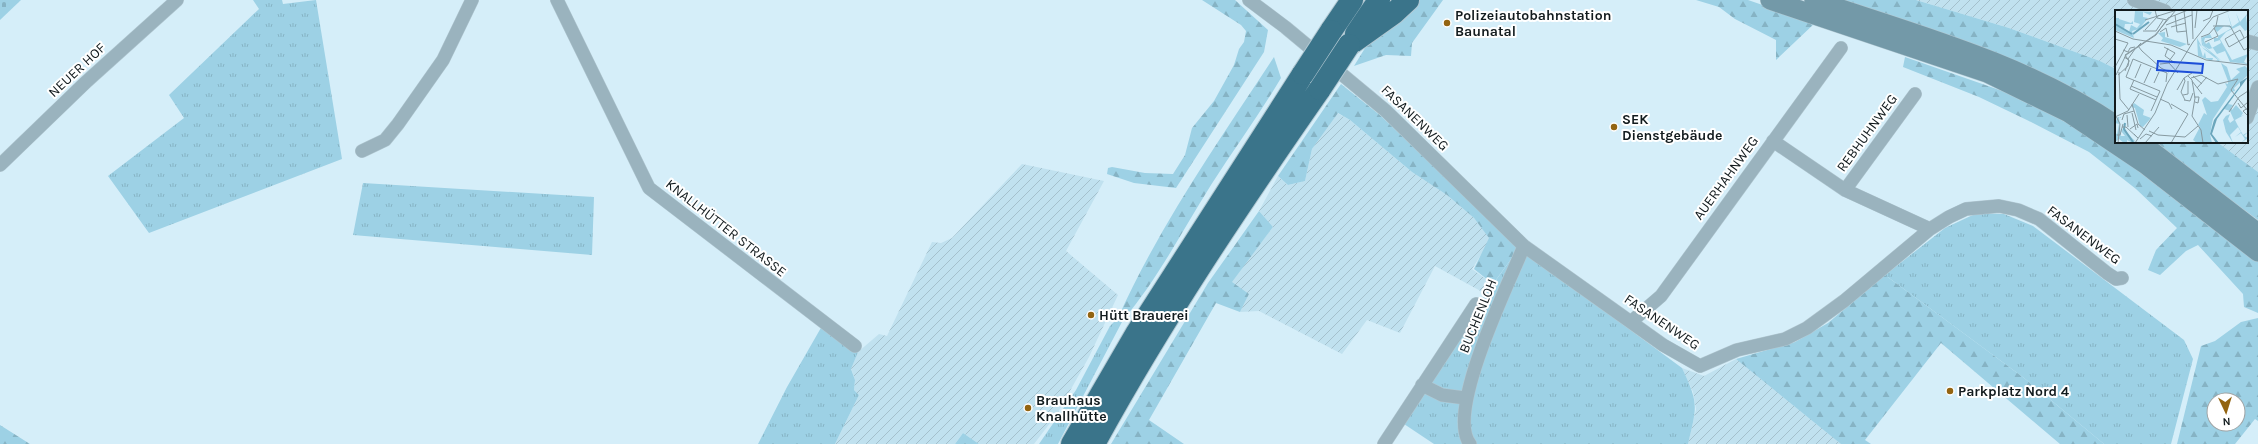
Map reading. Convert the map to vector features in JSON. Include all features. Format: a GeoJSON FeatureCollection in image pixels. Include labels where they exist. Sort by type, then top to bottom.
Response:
{"type":"FeatureCollection","features":[{"type":"Feature","properties":{"kind":"highway"},"geometry":{"type":"LineString","coordinates":[[1072,444],[1136,334],[1352,0]]}},
{"type":"Feature","properties":{"kind":"highway"},"geometry":{"type":"LineString","coordinates":[[1094,444],[1144,356],[1198,271],[1255,183],[1379,0]]}},
{"type":"Feature","properties":{"kind":"highway"},"geometry":{"type":"LineString","coordinates":[[1349,45],[1394,13],[1408,0]]}},
{"type":"Feature","properties":{"kind":"main road"},"geometry":{"type":"LineString","coordinates":[[1770,0],[1987,73],[2056,107],[2107,137],[2258,252]]}},
{"type":"Feature","properties":{"kind":"main road"},"geometry":{"type":"LineString","coordinates":[[1814,0],[1998,62],[2065,94],[2115,124]]}},
{"type":"Feature","properties":{"kind":"main road"},"geometry":{"type":"LineString","coordinates":[[2141,143],[2258,233]]}},
{"type":"Feature","properties":{"kind":"street","name":"NEUER HOF"},"geometry":{"type":"LineString","coordinates":[[0,165],[86,82],[177,0]]}},
{"type":"Feature","properties":{"kind":"street"},"geometry":{"type":"LineString","coordinates":[[362,151],[385,140],[398,124],[443,60],[472,0]]}},
{"type":"Feature","properties":{"kind":"street","name":"KNALLHÜTTER STRASSE"},"geometry":{"type":"LineString","coordinates":[[557,0],[649,188],[855,346]]}},
{"type":"Feature","properties":{"kind":"street","name":"FASANENWEG"},"geometry":{"type":"LineString","coordinates":[[1249,0],[1285,27],[1386,111],[1524,246],[1632,320],[1690,362],[1700,366],[1708,364],[1724,355],[1785,339],[1807,328],[1844,301],[1930,229],[1949,216],[1966,209],[1999,206],[2018,210],[2039,219],[2107,273],[2116,279],[2122,278]]}},
{"type":"Feature","properties":{"kind":"street"},"geometry":{"type":"LineString","coordinates":[[2135,0],[2162,10]]}},
{"type":"Feature","properties":{"kind":"street"},"geometry":{"type":"LineString","coordinates":[[2248,40],[2258,44]]}},
{"type":"Feature","properties":{"kind":"street","name":"AUERHAHNWEG"},"geometry":{"type":"LineString","coordinates":[[1632,320],[1661,296],[1842,48]]}},
{"type":"Feature","properties":{"kind":"street"},"geometry":{"type":"LineString","coordinates":[[2248,115],[2258,87]]}},
{"type":"Feature","properties":{"kind":"street","name":"REBHUHNWEG"},"geometry":{"type":"LineString","coordinates":[[1845,190],[1915,94]]}},
{"type":"Feature","properties":{"kind":"street"},"geometry":{"type":"LineString","coordinates":[[1773,141],[1845,190],[1930,229]]}},
{"type":"Feature","properties":{"kind":"street","name":"BUCHENLOH"},"geometry":{"type":"LineString","coordinates":[[1470,444],[1463,425],[1465,398],[1473,371],[1524,246]]}},
{"type":"Feature","properties":{"kind":"street","name":"BUCHENLOH"},"geometry":{"type":"LineString","coordinates":[[1384,444],[1476,304]]}},
{"type":"Feature","properties":{"kind":"street"},"geometry":{"type":"LineString","coordinates":[[1422,385],[1442,395],[1465,398]]}},
{"type":"Feature","properties":{"kind":"shaded area"},"geometry":{"type":"Polygon","coordinates":[[[1916,0],[2258,0],[2258,172],[2218,143],[2248,143],[2248,10],[2115,10],[2115,68],[2100,61],[2009,28],[1916,0]]]}},
{"type":"Feature","properties":{"kind":"shaded area"},"geometry":{"type":"Polygon","coordinates":[[[1337,113],[1350,120],[1412,172],[1447,195],[1474,218],[1490,238],[1472,269],[1493,284],[1486,294],[1435,266],[1400,333],[1367,320],[1342,354],[1259,311],[1240,312],[1249,294],[1231,282],[1273,227],[1259,211],[1278,176],[1288,185],[1305,181],[1312,149],[1337,113]]]}},
{"type":"Feature","properties":{"kind":"shaded area"},"geometry":{"type":"Polygon","coordinates":[[[1022,164],[1104,181],[1066,251],[1118,295],[1089,357],[1057,414],[1034,444],[979,444],[963,433],[955,444],[835,444],[859,395],[854,390],[855,380],[851,368],[858,352],[879,334],[887,336],[932,242],[941,243],[952,238],[1022,164]]]}},
{"type":"Feature","properties":{"kind":"shaded area"},"geometry":{"type":"Polygon","coordinates":[[[1736,359],[1829,432],[1841,444],[1688,444],[1696,409],[1693,392],[1682,368],[1704,376],[1736,359]]]}},
{"type":"Feature","properties":{"kind":"green space"},"geometry":{"type":"Polygon","coordinates":[[[0,0],[21,0],[0,20],[0,0]]]}},
{"type":"Feature","properties":{"kind":"green space"},"geometry":{"type":"Polygon","coordinates":[[[253,0],[282,0],[283,4],[316,0],[342,159],[149,233],[108,176],[184,118],[169,95],[259,9],[253,0]]]}},
{"type":"Feature","properties":{"kind":"green space"},"geometry":{"type":"Polygon","coordinates":[[[1202,0],[1235,0],[1268,30],[1264,52],[1176,188],[1134,183],[1107,174],[1108,168],[1112,167],[1145,173],[1173,174],[1185,155],[1192,128],[1214,101],[1234,65],[1239,49],[1244,42],[1246,31],[1241,25],[1202,0]]]}},
{"type":"Feature","properties":{"kind":"green space"},"geometry":{"type":"Polygon","coordinates":[[[1415,0],[1443,0],[1412,43],[1411,56],[1386,55],[1354,66],[1370,40],[1415,0]]]}},
{"type":"Feature","properties":{"kind":"green space"},"geometry":{"type":"Polygon","coordinates":[[[1696,0],[1748,0],[1815,23],[1776,60],[1776,40],[1735,19],[1719,7],[1696,0]]]}},
{"type":"Feature","properties":{"kind":"green space"},"geometry":{"type":"Polygon","coordinates":[[[1840,0],[1916,0],[2009,28],[2100,61],[2115,68],[2115,118],[1840,0]]]}},
{"type":"Feature","properties":{"kind":"green space"},"geometry":{"type":"Polygon","coordinates":[[[1274,57],[1281,78],[1211,185],[1147,288],[1123,320],[1119,320],[1118,318],[1134,284],[1171,217],[1211,152],[1274,57]]]}},
{"type":"Feature","properties":{"kind":"green space"},"geometry":{"type":"Polygon","coordinates":[[[1905,57],[2011,94],[2073,126],[2116,154],[2258,262],[2258,313],[2244,307],[2243,294],[2198,245],[2186,251],[2160,275],[2148,270],[2156,250],[2177,228],[2136,189],[2089,152],[1979,97],[1903,67],[1905,57]]]}},
{"type":"Feature","properties":{"kind":"green space"},"geometry":{"type":"Polygon","coordinates":[[[1341,84],[1381,116],[1519,248],[1493,284],[1474,269],[1489,238],[1474,218],[1447,195],[1412,172],[1350,120],[1338,113],[1312,149],[1305,181],[1288,185],[1278,176],[1341,84]]]}},
{"type":"Feature","properties":{"kind":"green space"},"geometry":{"type":"Polygon","coordinates":[[[2152,143],[2218,143],[2258,172],[2258,220],[2152,143]]]}},
{"type":"Feature","properties":{"kind":"green space"},"geometry":{"type":"Polygon","coordinates":[[[363,183],[594,197],[592,255],[353,235],[363,183]]]}},
{"type":"Feature","properties":{"kind":"green space"},"geometry":{"type":"Polygon","coordinates":[[[1259,211],[1273,227],[1232,282],[1249,294],[1240,312],[1216,303],[1149,420],[1184,444],[1111,444],[1208,283],[1259,211]]]}},
{"type":"Feature","properties":{"kind":"green space"},"geometry":{"type":"Polygon","coordinates":[[[1977,213],[2004,214],[2033,226],[2184,340],[2193,359],[2171,444],[2104,444],[2024,378],[1885,275],[1945,228],[1977,213]]]}},
{"type":"Feature","properties":{"kind":"green space"},"geometry":{"type":"Polygon","coordinates":[[[1519,248],[1682,368],[1694,398],[1695,405],[1695,413],[1688,444],[1434,444],[1404,424],[1415,393],[1519,248]]]}},
{"type":"Feature","properties":{"kind":"green space"},"geometry":{"type":"Polygon","coordinates":[[[1885,275],[2024,378],[2104,444],[2060,444],[1941,343],[1865,440],[1871,444],[1841,444],[1736,359],[1795,342],[1828,323],[1885,275]]]}},
{"type":"Feature","properties":{"kind":"green space"},"geometry":{"type":"Polygon","coordinates":[[[1118,318],[1123,320],[1058,444],[1039,444],[1076,390],[1110,326],[1118,318]]]}},
{"type":"Feature","properties":{"kind":"green space"},"geometry":{"type":"Polygon","coordinates":[[[2258,318],[2258,421],[2255,419],[2246,430],[2246,392],[2206,392],[2206,432],[2245,432],[2235,444],[2177,444],[2201,346],[2215,341],[2241,322],[2258,318]]]}},
{"type":"Feature","properties":{"kind":"green space"},"geometry":{"type":"Polygon","coordinates":[[[822,326],[858,352],[851,369],[855,380],[854,390],[859,395],[835,444],[758,444],[787,387],[822,326]]]}},
{"type":"Feature","properties":{"kind":"green space"},"geometry":{"type":"Polygon","coordinates":[[[0,425],[30,444],[0,444],[0,425]]]}},
{"type":"Feature","properties":{"kind":"green space"},"geometry":{"type":"Polygon","coordinates":[[[963,433],[979,444],[955,444],[963,433]]]}},
{"type":"Feature","properties":{"kind":"place","name":"Polizeiautobahnstation Baunatal"},"geometry":{"type":"Point","coordinates":[1447,23]}},
{"type":"Feature","properties":{"kind":"place","name":"SEK Dienstgebäude"},"geometry":{"type":"Point","coordinates":[1614,127]}},
{"type":"Feature","properties":{"kind":"place","name":"Hütt Brauerei"},"geometry":{"type":"Point","coordinates":[1091,315]}},
{"type":"Feature","properties":{"kind":"place","name":"Parkplatz Nord 4"},"geometry":{"type":"Point","coordinates":[1950,391]}},
{"type":"Feature","properties":{"kind":"place","name":"Brauhaus Knallhütte"},"geometry":{"type":"Point","coordinates":[1028,408]}}]}
